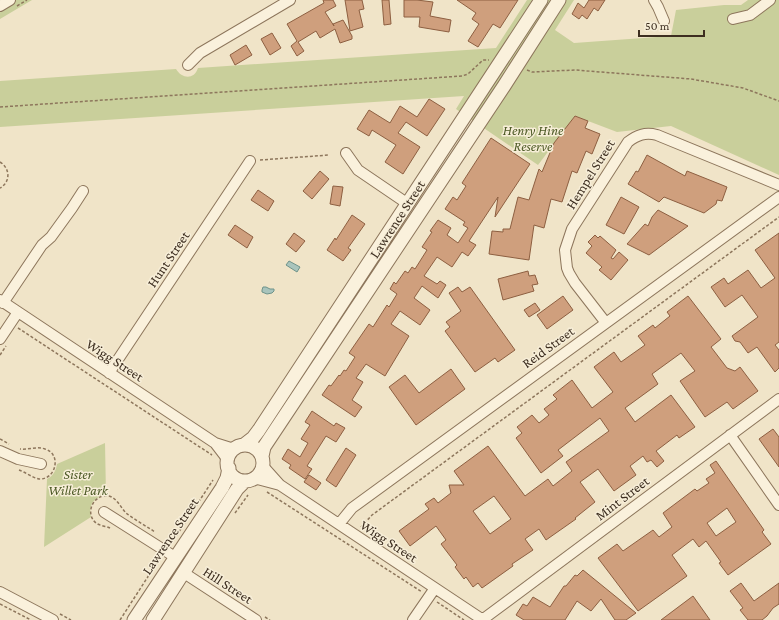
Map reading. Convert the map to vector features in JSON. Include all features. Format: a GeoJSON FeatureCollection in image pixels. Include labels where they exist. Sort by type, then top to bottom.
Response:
{"type":"FeatureCollection","features":[{"type":"Feature","properties":{"kind":"street"},"geometry":{"type":"LineString","coordinates":[[0,6],[10,0]]}},
{"type":"Feature","properties":{"kind":"street"},"geometry":{"type":"LineString","coordinates":[[188,65],[200,53],[279,3],[290,0]]}},
{"type":"Feature","properties":{"kind":"street","name":"Lawrence Street"},"geometry":{"type":"LineString","coordinates":[[134,620],[170,554],[222,488],[234,456],[253,438],[541,0]]}},
{"type":"Feature","properties":{"kind":"street","name":"Lawrence Street"},"geometry":{"type":"LineString","coordinates":[[254,482],[258,475],[262,461],[264,447],[271,440],[559,0]]}},
{"type":"Feature","properties":{"kind":"street"},"geometry":{"type":"LineString","coordinates":[[654,0],[664,21]]}},
{"type":"Feature","properties":{"kind":"street"},"geometry":{"type":"LineString","coordinates":[[733,19],[750,15],[770,0]]}},
{"type":"Feature","properties":{"kind":"street"},"geometry":{"type":"LineString","coordinates":[[512,44],[525,53]]}},
{"type":"Feature","properties":{"kind":"street","name":"Hempel Street"},"geometry":{"type":"LineString","coordinates":[[606,322],[575,283],[569,273],[565,250],[572,229],[628,142],[633,138],[645,133],[657,134],[779,185]]}},
{"type":"Feature","properties":{"kind":"street"},"geometry":{"type":"LineString","coordinates":[[346,153],[358,170],[420,212]]}},
{"type":"Feature","properties":{"kind":"street","name":"Hunt Street"},"geometry":{"type":"LineString","coordinates":[[109,373],[250,161]]}},
{"type":"Feature","properties":{"kind":"street"},"geometry":{"type":"LineString","coordinates":[[2,301],[42,244],[55,231],[83,191]]}},
{"type":"Feature","properties":{"kind":"street","name":"Reid Street"},"geometry":{"type":"LineString","coordinates":[[339,524],[352,508],[779,197]]}},
{"type":"Feature","properties":{"kind":"street","name":"Wigg Street"},"geometry":{"type":"LineString","coordinates":[[2,301],[234,456]]}},
{"type":"Feature","properties":{"kind":"street"},"geometry":{"type":"LineString","coordinates":[[0,339],[18,312]]}},
{"type":"Feature","properties":{"kind":"street"},"geometry":{"type":"LineString","coordinates":[[327,327],[340,335]]}},
{"type":"Feature","properties":{"kind":"street","name":"Mint Street"},"geometry":{"type":"LineString","coordinates":[[483,620],[779,399]]}},
{"type":"Feature","properties":{"kind":"street"},"geometry":{"type":"LineString","coordinates":[[730,435],[779,505]]}},
{"type":"Feature","properties":{"kind":"street"},"geometry":{"type":"LineString","coordinates":[[254,482],[235,477],[234,456],[255,448],[262,461]]}},
{"type":"Feature","properties":{"kind":"street"},"geometry":{"type":"LineString","coordinates":[[0,451],[18,459],[41,464]]}},
{"type":"Feature","properties":{"kind":"street","name":"Wigg Street"},"geometry":{"type":"LineString","coordinates":[[262,461],[280,485],[483,620]]}},
{"type":"Feature","properties":{"kind":"street"},"geometry":{"type":"LineString","coordinates":[[153,620],[237,488],[254,482]]}},
{"type":"Feature","properties":{"kind":"street","name":"Wigg Street"},"geometry":{"type":"LineString","coordinates":[[254,482],[280,485]]}},
{"type":"Feature","properties":{"kind":"street"},"geometry":{"type":"LineString","coordinates":[[104,512],[170,554]]}},
{"type":"Feature","properties":{"kind":"street","name":"Hill Street"},"geometry":{"type":"LineString","coordinates":[[184,573],[256,620]]}},
{"type":"Feature","properties":{"kind":"street"},"geometry":{"type":"LineString","coordinates":[[413,620],[435,588]]}},
{"type":"Feature","properties":{"kind":"street"},"geometry":{"type":"LineString","coordinates":[[0,592],[54,620]]}},
{"type":"Feature","properties":{"kind":"path"},"geometry":{"type":"LineString","coordinates":[[532,72],[575,70],[696,79],[743,88],[779,101]]}},
{"type":"Feature","properties":{"kind":"path"},"geometry":{"type":"LineString","coordinates":[[0,107],[462,76]]}},
{"type":"Feature","properties":{"kind":"path"},"geometry":{"type":"LineString","coordinates":[[250,161],[329,154]]}},
{"type":"Feature","properties":{"kind":"path"},"geometry":{"type":"LineString","coordinates":[[0,162],[8,171],[6,182],[4,186],[0,188]]}},
{"type":"Feature","properties":{"kind":"path"},"geometry":{"type":"LineString","coordinates":[[348,545],[372,515],[779,217]]}},
{"type":"Feature","properties":{"kind":"path"},"geometry":{"type":"LineString","coordinates":[[11,323],[213,456]]}},
{"type":"Feature","properties":{"kind":"path"},"geometry":{"type":"LineString","coordinates":[[120,620],[170,554],[214,478]]}},
{"type":"Feature","properties":{"kind":"path"},"geometry":{"type":"LineString","coordinates":[[254,482],[464,620]]}},
{"type":"Feature","properties":{"kind":"path"},"geometry":{"type":"LineString","coordinates":[[232,519],[248,494]]}},
{"type":"Feature","properties":{"kind":"path"},"geometry":{"type":"LineString","coordinates":[[0,604],[31,620]]}},
{"type":"Feature","properties":{"kind":"green space"},"geometry":{"type":"Polygon","coordinates":[[[0,0],[32,0],[0,19],[0,0]]]}},
{"type":"Feature","properties":{"kind":"green space","name":"Henry Hine Reserve"},"geometry":{"type":"Polygon","coordinates":[[[527,0],[574,0],[555,30],[574,43],[671,36],[676,10],[724,5],[741,5],[748,0],[779,0],[779,175],[671,126],[617,132],[575,116],[538,165],[456,109],[464,96],[0,127],[0,81],[176,69],[181,75],[188,77],[194,75],[198,68],[496,48],[527,0]]]}},
{"type":"Feature","properties":{"kind":"green space","name":"Sister Willet Park"},"geometry":{"type":"Polygon","coordinates":[[[105,443],[106,495],[93,502],[90,509],[91,517],[44,547],[47,479],[54,473],[57,464],[105,443]]]}},
{"type":"Feature","properties":{"kind":"water"},"geometry":{"type":"Polygon","coordinates":[[[289,261],[300,267],[297,272],[286,265],[289,261]]]}},
{"type":"Feature","properties":{"kind":"water"},"geometry":{"type":"Polygon","coordinates":[[[263,287],[274,289],[274,291],[267,294],[262,292],[263,287]]]}},
{"type":"Feature","properties":{"kind":"building"},"geometry":{"type":"Polygon","coordinates":[[[323,0],[333,0],[336,6],[325,12],[334,26],[333,24],[343,20],[352,36],[352,39],[340,43],[335,29],[320,38],[316,31],[298,42],[304,51],[297,56],[291,46],[297,41],[287,24],[324,3],[323,0]]]}},
{"type":"Feature","properties":{"kind":"building"},"geometry":{"type":"Polygon","coordinates":[[[345,0],[362,0],[364,9],[359,10],[363,27],[350,31],[345,0]]]}},
{"type":"Feature","properties":{"kind":"building"},"geometry":{"type":"Polygon","coordinates":[[[382,0],[389,0],[391,24],[384,25],[382,0]]]}},
{"type":"Feature","properties":{"kind":"building"},"geometry":{"type":"Polygon","coordinates":[[[404,0],[433,2],[430,16],[451,20],[449,32],[419,27],[420,17],[404,17],[404,0]]]}},
{"type":"Feature","properties":{"kind":"building"},"geometry":{"type":"Polygon","coordinates":[[[457,0],[518,0],[500,28],[493,24],[478,47],[468,41],[479,24],[472,19],[476,13],[457,0]]]}},
{"type":"Feature","properties":{"kind":"building"},"geometry":{"type":"Polygon","coordinates":[[[589,0],[605,0],[598,11],[594,8],[587,19],[582,15],[579,19],[572,14],[578,3],[584,8],[589,0]]]}},
{"type":"Feature","properties":{"kind":"building"},"geometry":{"type":"Polygon","coordinates":[[[272,33],[281,48],[270,55],[261,39],[272,33]]]}},
{"type":"Feature","properties":{"kind":"building"},"geometry":{"type":"Polygon","coordinates":[[[246,45],[252,55],[235,65],[230,55],[246,45]]]}},
{"type":"Feature","properties":{"kind":"building"},"geometry":{"type":"Polygon","coordinates":[[[429,99],[445,109],[427,136],[406,122],[398,133],[420,147],[403,174],[385,162],[396,145],[372,130],[369,136],[357,129],[369,110],[390,123],[400,106],[417,117],[429,99]]]}},
{"type":"Feature","properties":{"kind":"building"},"geometry":{"type":"Polygon","coordinates":[[[575,116],[588,121],[585,128],[600,134],[592,154],[586,151],[577,173],[572,171],[562,202],[551,199],[544,228],[534,225],[529,260],[489,254],[492,231],[503,232],[503,229],[510,229],[518,197],[529,200],[539,169],[542,172],[554,143],[575,116]]]}},
{"type":"Feature","properties":{"kind":"building"},"geometry":{"type":"Polygon","coordinates":[[[491,138],[530,164],[495,217],[498,197],[469,241],[476,245],[468,256],[462,252],[452,267],[437,257],[424,276],[437,284],[440,281],[446,285],[438,298],[422,286],[414,298],[430,310],[420,325],[400,311],[391,324],[409,336],[385,376],[366,364],[356,378],[363,382],[352,400],[362,407],[355,417],[322,395],[329,385],[331,386],[344,370],[346,371],[355,357],[349,353],[369,324],[373,327],[387,305],[389,307],[397,294],[390,289],[394,282],[396,284],[405,271],[408,273],[412,267],[415,269],[427,250],[422,247],[432,232],[430,231],[438,220],[451,228],[447,235],[458,243],[468,228],[463,225],[465,222],[445,209],[453,197],[457,200],[466,186],[462,183],[491,138]]]}},
{"type":"Feature","properties":{"kind":"building"},"geometry":{"type":"Polygon","coordinates":[[[647,155],[685,176],[687,171],[727,187],[722,201],[717,200],[716,204],[704,213],[664,197],[659,202],[628,184],[636,171],[638,172],[647,155]]]}},
{"type":"Feature","properties":{"kind":"building"},"geometry":{"type":"Polygon","coordinates":[[[320,171],[329,179],[312,199],[303,191],[320,171]]]}},
{"type":"Feature","properties":{"kind":"building"},"geometry":{"type":"Polygon","coordinates":[[[333,186],[343,187],[340,206],[330,204],[333,186]]]}},
{"type":"Feature","properties":{"kind":"building"},"geometry":{"type":"Polygon","coordinates":[[[258,190],[274,201],[268,211],[251,200],[258,190]]]}},
{"type":"Feature","properties":{"kind":"building"},"geometry":{"type":"Polygon","coordinates":[[[621,197],[639,207],[624,234],[606,225],[621,197]]]}},
{"type":"Feature","properties":{"kind":"building"},"geometry":{"type":"Polygon","coordinates":[[[658,210],[688,226],[649,255],[627,244],[645,224],[648,226],[652,217],[658,210]]]}},
{"type":"Feature","properties":{"kind":"building"},"geometry":{"type":"Polygon","coordinates":[[[352,215],[365,224],[348,248],[351,250],[343,261],[327,250],[335,238],[336,240],[352,215]]]}},
{"type":"Feature","properties":{"kind":"building"},"geometry":{"type":"Polygon","coordinates":[[[235,225],[253,237],[247,248],[228,235],[235,225]]]}},
{"type":"Feature","properties":{"kind":"building"},"geometry":{"type":"Polygon","coordinates":[[[294,233],[305,241],[296,252],[286,244],[294,233]]]}},
{"type":"Feature","properties":{"kind":"building"},"geometry":{"type":"Polygon","coordinates":[[[779,233],[779,342],[775,345],[779,350],[779,368],[775,372],[757,347],[748,353],[740,342],[735,341],[732,336],[758,317],[742,295],[725,307],[711,287],[724,278],[728,284],[748,270],[761,288],[775,278],[755,250],[779,233]]]}},
{"type":"Feature","properties":{"kind":"building"},"geometry":{"type":"Polygon","coordinates":[[[595,235],[598,238],[600,236],[616,250],[611,258],[613,259],[619,252],[628,260],[611,280],[599,270],[602,267],[586,253],[592,246],[588,242],[595,235]]]}},
{"type":"Feature","properties":{"kind":"building"},"geometry":{"type":"Polygon","coordinates":[[[528,271],[529,276],[535,275],[538,284],[532,285],[534,291],[503,300],[498,279],[528,271]]]}},
{"type":"Feature","properties":{"kind":"building"},"geometry":{"type":"Polygon","coordinates":[[[458,287],[462,292],[470,287],[515,350],[498,362],[495,358],[475,372],[445,331],[450,327],[446,322],[461,311],[449,293],[458,287]]]}},
{"type":"Feature","properties":{"kind":"building"},"geometry":{"type":"Polygon","coordinates":[[[563,296],[573,310],[547,329],[537,315],[563,296]]]}},
{"type":"Feature","properties":{"kind":"building"},"geometry":{"type":"Polygon","coordinates":[[[688,296],[721,339],[711,347],[727,368],[735,371],[740,367],[758,391],[733,409],[727,402],[705,417],[680,381],[695,371],[681,353],[652,374],[658,384],[625,408],[635,422],[671,395],[695,427],[679,438],[677,435],[656,451],[664,461],[657,467],[651,460],[647,462],[643,456],[630,466],[636,475],[614,491],[598,469],[580,482],[595,502],[575,518],[576,519],[546,540],[539,529],[525,539],[533,550],[512,564],[513,566],[482,588],[478,583],[473,587],[466,577],[464,579],[455,567],[457,565],[441,544],[446,540],[436,526],[410,546],[399,531],[429,509],[425,504],[434,498],[438,503],[451,493],[449,485],[464,485],[454,471],[488,446],[525,496],[548,479],[553,486],[572,471],[566,462],[609,431],[600,418],[558,450],[563,456],[541,473],[516,438],[522,433],[517,427],[532,415],[539,423],[549,415],[544,409],[557,399],[553,395],[572,380],[592,408],[613,392],[594,367],[614,352],[621,362],[645,345],[638,336],[653,325],[655,328],[670,316],[667,312],[688,296]],[[494,496],[473,511],[490,534],[511,519],[494,496]]]}},
{"type":"Feature","properties":{"kind":"building"},"geometry":{"type":"Polygon","coordinates":[[[535,303],[540,310],[529,317],[524,310],[535,303]]]}},
{"type":"Feature","properties":{"kind":"building"},"geometry":{"type":"Polygon","coordinates":[[[451,369],[465,389],[416,425],[389,387],[405,375],[419,393],[451,369]]]}},
{"type":"Feature","properties":{"kind":"building"},"geometry":{"type":"Polygon","coordinates":[[[312,411],[334,426],[336,423],[345,428],[336,442],[326,436],[307,466],[312,469],[305,479],[289,468],[291,465],[282,459],[288,449],[300,457],[308,443],[301,439],[310,425],[305,422],[312,411]]]}},
{"type":"Feature","properties":{"kind":"building"},"geometry":{"type":"Polygon","coordinates":[[[773,429],[779,437],[779,467],[759,439],[773,429]]]}},
{"type":"Feature","properties":{"kind":"building"},"geometry":{"type":"Polygon","coordinates":[[[346,448],[356,455],[336,487],[326,480],[346,448]]]}},
{"type":"Feature","properties":{"kind":"building"},"geometry":{"type":"Polygon","coordinates":[[[716,461],[764,530],[762,532],[771,544],[728,575],[706,541],[699,547],[693,539],[672,555],[687,576],[638,611],[598,558],[617,544],[623,551],[653,530],[659,537],[672,527],[663,513],[695,489],[697,491],[709,483],[706,479],[715,473],[710,465],[716,461]],[[727,508],[707,523],[716,536],[736,522],[727,508]]]}},
{"type":"Feature","properties":{"kind":"building"},"geometry":{"type":"Polygon","coordinates":[[[309,475],[321,483],[316,490],[304,482],[309,475]]]}},
{"type":"Feature","properties":{"kind":"building"},"geometry":{"type":"Polygon","coordinates":[[[583,570],[636,613],[626,620],[615,620],[601,599],[591,611],[577,601],[565,620],[524,620],[516,615],[523,604],[527,606],[533,597],[550,607],[564,586],[566,586],[575,575],[577,576],[583,570]]]}},
{"type":"Feature","properties":{"kind":"building"},"geometry":{"type":"Polygon","coordinates":[[[741,583],[754,601],[779,583],[779,604],[762,620],[748,620],[740,610],[743,608],[730,591],[741,583]]]}},
{"type":"Feature","properties":{"kind":"building"},"geometry":{"type":"Polygon","coordinates":[[[693,596],[710,620],[661,620],[693,596]]]}}]}
